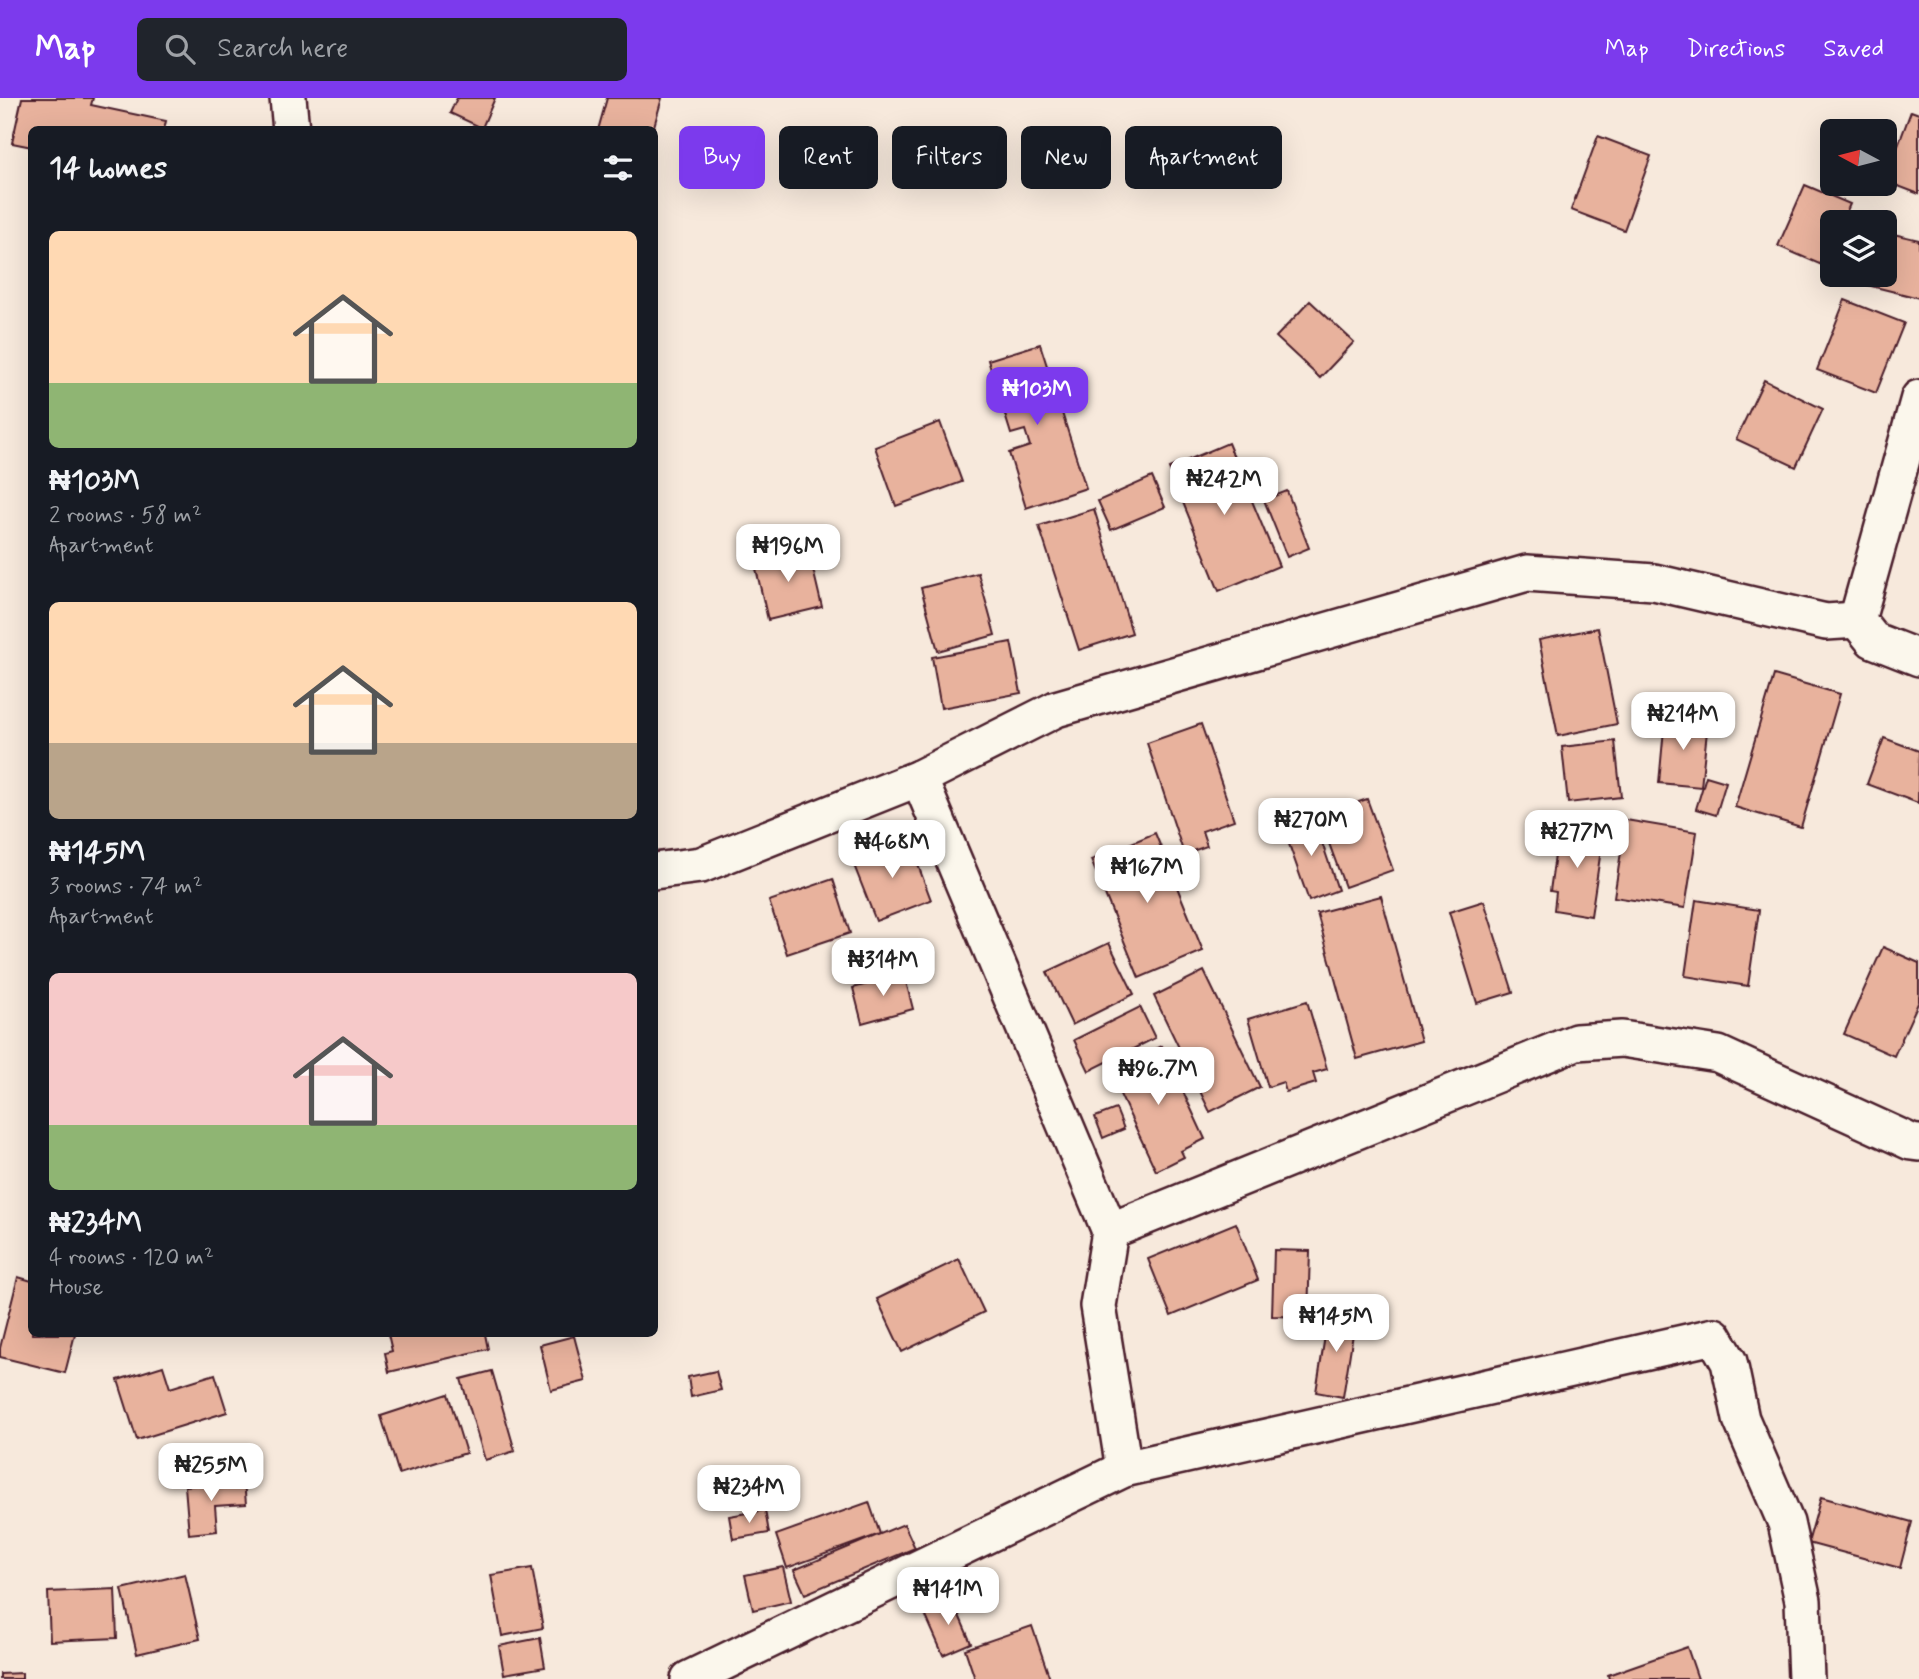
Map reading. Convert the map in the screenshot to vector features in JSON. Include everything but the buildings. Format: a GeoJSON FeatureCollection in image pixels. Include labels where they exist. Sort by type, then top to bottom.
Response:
{"type":"FeatureCollection","features":[{"type":"Feature","properties":{"kind":"street"},"geometry":{"type":"LineString","coordinates":[[288,98],[291,126]]}},
{"type":"Feature","properties":{"kind":"street"},"geometry":{"type":"LineString","coordinates":[[1857,620],[1919,398]]}},
{"type":"Feature","properties":{"kind":"street"},"geometry":{"type":"LineString","coordinates":[[658,870],[701,865],[919,778],[1056,709],[1527,573],[1654,582],[1826,622],[1857,620]]}},
{"type":"Feature","properties":{"kind":"street"},"geometry":{"type":"LineString","coordinates":[[1857,620],[1873,640],[1919,658]]}},
{"type":"Feature","properties":{"kind":"street"},"geometry":{"type":"LineString","coordinates":[[919,778],[1111,1231],[1098,1306],[1124,1469]]}},
{"type":"Feature","properties":{"kind":"street"},"geometry":{"type":"LineString","coordinates":[[1111,1231],[1576,1042],[1622,1039],[1718,1054],[1916,1140]]}},
{"type":"Feature","properties":{"kind":"street"},"geometry":{"type":"LineString","coordinates":[[690,1679],[1124,1469],[1714,1336],[1729,1362],[1741,1419],[1786,1522],[1803,1601],[1806,1679]]}}]}
